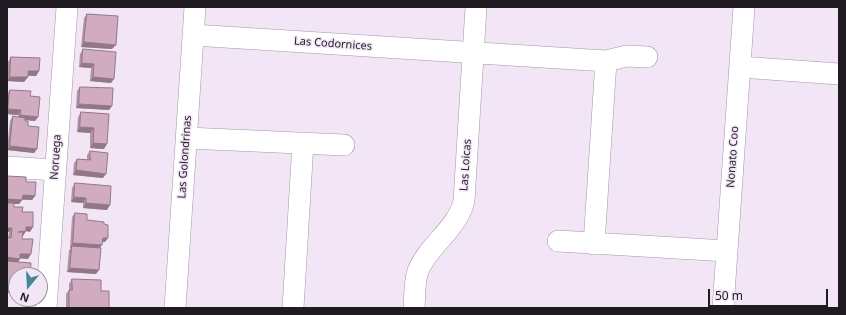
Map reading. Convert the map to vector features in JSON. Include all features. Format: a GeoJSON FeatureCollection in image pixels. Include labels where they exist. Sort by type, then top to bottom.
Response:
{"type":"FeatureCollection","features":[{"type":"Feature","properties":{"kind":"street","name":"Noruega"},"geometry":{"type":"LineString","coordinates":[[46,308],[67,7]]}},
{"type":"Feature","properties":{"kind":"street","name":"Las Golondrinas"},"geometry":{"type":"LineString","coordinates":[[175,308],[195,7]]}},
{"type":"Feature","properties":{"kind":"street","name":"Las Loicas"},"geometry":{"type":"LineString","coordinates":[[414,308],[417,277],[420,266],[456,220],[464,201],[476,7]]}},
{"type":"Feature","properties":{"kind":"street","name":"Nonato Coo"},"geometry":{"type":"LineString","coordinates":[[723,308],[744,7]]}},
{"type":"Feature","properties":{"kind":"street","name":"Las Codornices"},"geometry":{"type":"LineString","coordinates":[[193,35],[606,61],[627,56],[647,56]]}},
{"type":"Feature","properties":{"kind":"street"},"geometry":{"type":"LineString","coordinates":[[594,244],[606,61]]}},
{"type":"Feature","properties":{"kind":"street"},"geometry":{"type":"LineString","coordinates":[[740,67],[839,74]]}},
{"type":"Feature","properties":{"kind":"street"},"geometry":{"type":"LineString","coordinates":[[186,138],[344,145]]}},
{"type":"Feature","properties":{"kind":"street"},"geometry":{"type":"LineString","coordinates":[[293,308],[303,143]]}},
{"type":"Feature","properties":{"kind":"street"},"geometry":{"type":"LineString","coordinates":[[7,167],[55,170]]}},
{"type":"Feature","properties":{"kind":"street"},"geometry":{"type":"LineString","coordinates":[[558,241],[727,251]]}},
{"type":"Feature","properties":{"kind":"building"},"geometry":{"type":"Polygon","coordinates":[[[87,14],[118,16],[116,45],[84,42],[87,14]]]}},
{"type":"Feature","properties":{"kind":"building"},"geometry":{"type":"Polygon","coordinates":[[[83,49],[116,52],[114,79],[93,77],[94,64],[82,63],[83,49]]]}},
{"type":"Feature","properties":{"kind":"building"},"geometry":{"type":"Polygon","coordinates":[[[11,57],[40,58],[39,71],[28,71],[28,77],[10,77],[11,57]]]}},
{"type":"Feature","properties":{"kind":"building"},"geometry":{"type":"Polygon","coordinates":[[[80,87],[113,88],[112,106],[79,104],[80,87]]]}},
{"type":"Feature","properties":{"kind":"building"},"geometry":{"type":"Polygon","coordinates":[[[10,90],[31,91],[30,96],[40,97],[38,117],[20,115],[21,110],[8,109],[10,90]]]}},
{"type":"Feature","properties":{"kind":"building"},"geometry":{"type":"Polygon","coordinates":[[[81,112],[109,114],[107,144],[93,143],[94,128],[80,127],[81,112]]]}},
{"type":"Feature","properties":{"kind":"building"},"geometry":{"type":"Polygon","coordinates":[[[13,116],[25,118],[25,121],[28,121],[28,126],[39,127],[37,149],[10,146],[13,116]]]}},
{"type":"Feature","properties":{"kind":"building"},"geometry":{"type":"Polygon","coordinates":[[[90,151],[108,153],[106,174],[76,170],[77,159],[90,160],[90,151]]]}},
{"type":"Feature","properties":{"kind":"building"},"geometry":{"type":"Polygon","coordinates":[[[7,176],[26,177],[26,182],[36,182],[35,196],[23,195],[22,200],[7,199],[7,176]]]}},
{"type":"Feature","properties":{"kind":"building"},"geometry":{"type":"Polygon","coordinates":[[[75,183],[111,186],[110,205],[86,203],[86,198],[74,197],[75,183]]]}},
{"type":"Feature","properties":{"kind":"building"},"geometry":{"type":"Polygon","coordinates":[[[7,203],[14,203],[14,207],[23,207],[22,212],[33,212],[33,227],[26,227],[26,231],[18,232],[23,232],[22,239],[33,239],[31,254],[20,254],[20,259],[7,257],[7,237],[11,238],[12,228],[7,228],[7,203]]]}},
{"type":"Feature","properties":{"kind":"building"},"geometry":{"type":"Polygon","coordinates":[[[75,213],[87,214],[87,220],[104,222],[104,224],[108,225],[108,238],[103,238],[102,245],[73,243],[75,213]]]}},
{"type":"Feature","properties":{"kind":"building"},"geometry":{"type":"Polygon","coordinates":[[[72,246],[101,248],[99,270],[70,268],[72,246]]]}},
{"type":"Feature","properties":{"kind":"building"},"geometry":{"type":"Polygon","coordinates":[[[7,261],[31,263],[31,267],[8,267],[7,288],[7,261]]]}},
{"type":"Feature","properties":{"kind":"building"},"geometry":{"type":"Polygon","coordinates":[[[72,279],[101,280],[101,291],[109,291],[109,308],[69,308],[69,290],[72,290],[72,279]]]}}]}
